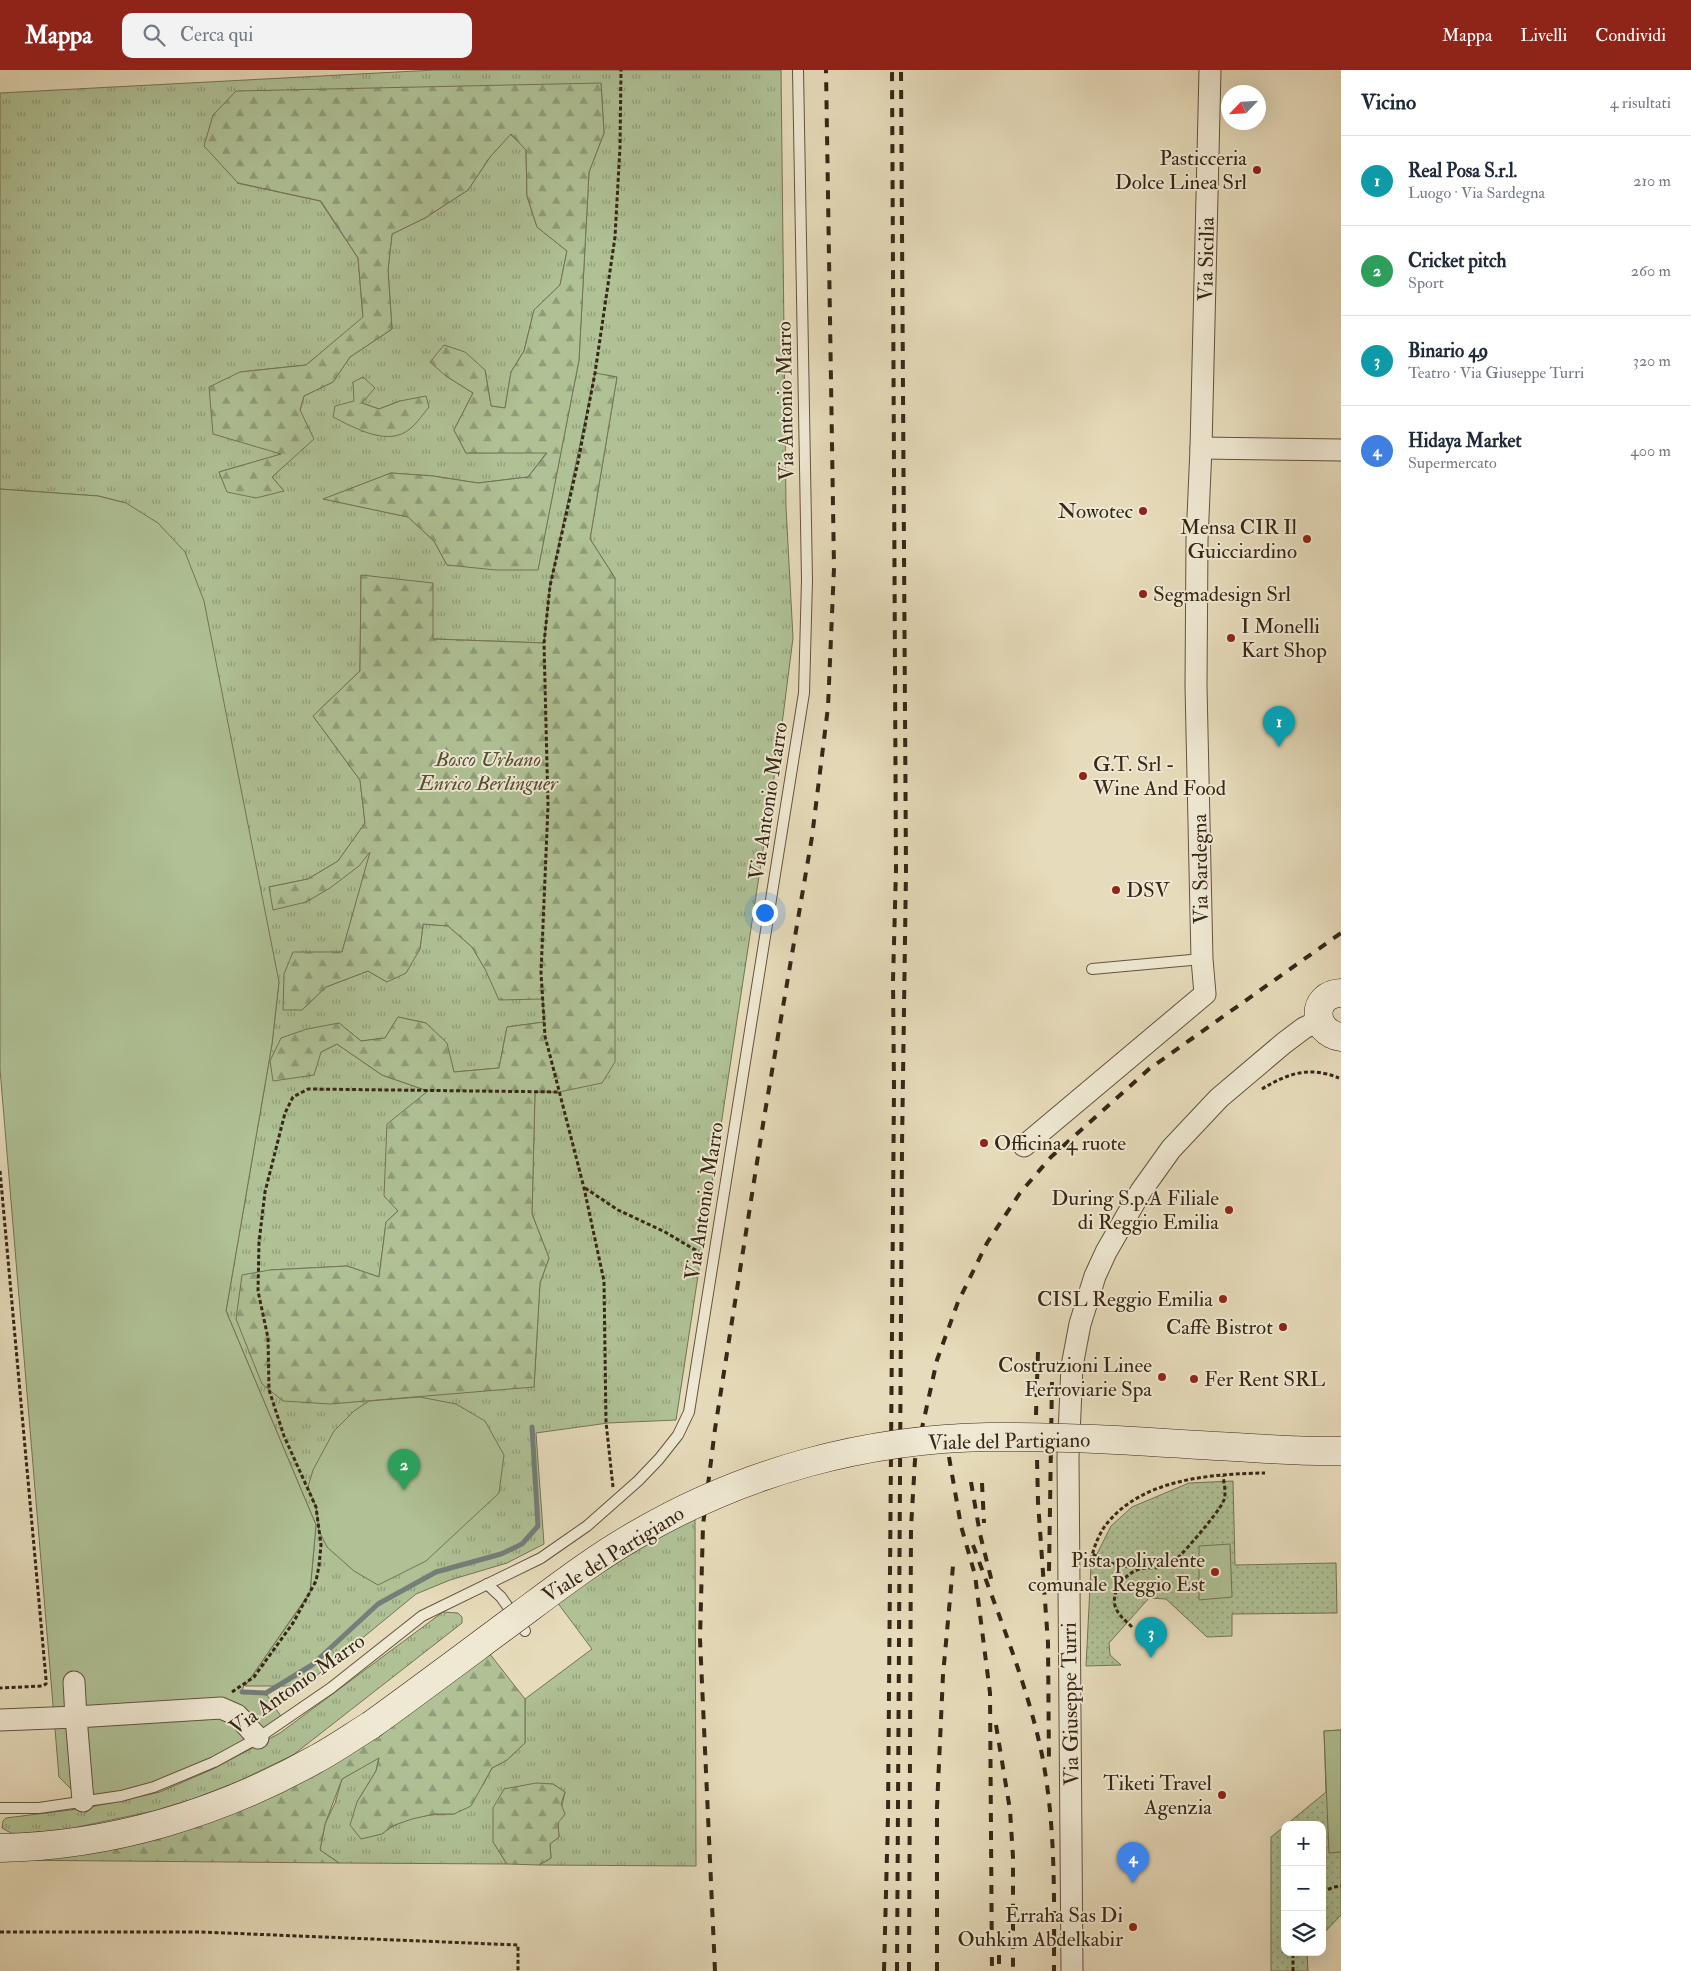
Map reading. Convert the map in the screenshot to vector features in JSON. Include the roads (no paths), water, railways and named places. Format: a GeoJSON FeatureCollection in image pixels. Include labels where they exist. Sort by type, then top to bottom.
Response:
{"type":"FeatureCollection","features":[{"type":"Feature","properties":{"kind":"main road"},"geometry":{"type":"LineString","coordinates":[[1341,993],[1324,1000],[1318,1014],[1319,1021],[1328,1033],[1341,1037]]}},
{"type":"Feature","properties":{"kind":"main road","name":"Viale del Partigiano"},"geometry":{"type":"LineString","coordinates":[[0,1848],[77,1842],[140,1830],[199,1812],[261,1787],[318,1758],[371,1725],[583,1568],[639,1532],[696,1503],[786,1468],[881,1446],[935,1440],[979,1438],[1041,1437],[1341,1451]]}},
{"type":"Feature","properties":{"kind":"street","name":"Via Sicilia"},"geometry":{"type":"LineString","coordinates":[[1201,448],[1210,70]]}},
{"type":"Feature","properties":{"kind":"street"},"geometry":{"type":"LineString","coordinates":[[1201,448],[1341,450]]}},
{"type":"Feature","properties":{"kind":"street","name":"Via Sardegna"},"geometry":{"type":"LineString","coordinates":[[1024,1146],[1205,994],[1202,959],[1196,686],[1197,540],[1201,448]]}},
{"type":"Feature","properties":{"kind":"street","name":"Via Giuseppe Turri"},"geometry":{"type":"LineString","coordinates":[[1072,1971],[1068,1458],[1072,1366],[1080,1324],[1106,1252],[1141,1191],[1171,1149],[1219,1098],[1284,1043],[1304,1028],[1319,1021]]}},
{"type":"Feature","properties":{"kind":"street"},"geometry":{"type":"LineString","coordinates":[[74,1682],[83,1801]]}},
{"type":"Feature","properties":{"kind":"street"},"geometry":{"type":"LineString","coordinates":[[0,1720],[221,1708],[237,1715],[258,1738]]}},
{"type":"Feature","properties":{"kind":"lane","name":"Via Antonio Marro"},"geometry":{"type":"LineString","coordinates":[[0,1808],[23,1809],[121,1796],[154,1787],[214,1762],[258,1738],[331,1688],[422,1616],[541,1558],[587,1526],[638,1481],[659,1459],[678,1435],[689,1412],[804,693],[807,580],[798,70]]}},
{"type":"Feature","properties":{"kind":"lane"},"geometry":{"type":"LineString","coordinates":[[1092,969],[1202,959]]}},
{"type":"Feature","properties":{"kind":"lane"},"geometry":{"type":"LineString","coordinates":[[487,1584],[501,1597],[525,1631]]}},
{"type":"Feature","properties":{"kind":"waterway"},"geometry":{"type":"LineString","coordinates":[[242,1692],[266,1693],[312,1665],[378,1604],[436,1572],[501,1554],[522,1544],[538,1526],[532,1427]]}},
{"type":"Feature","properties":{"kind":"railway"},"geometry":{"type":"LineString","coordinates":[[715,1971],[700,1639],[703,1525],[715,1429],[764,1118],[812,837],[828,707],[834,568],[826,70]]}},
{"type":"Feature","properties":{"kind":"railway"},"geometry":{"type":"LineString","coordinates":[[884,1971],[888,1815],[894,1088],[893,980],[896,870],[892,70]]}},
{"type":"Feature","properties":{"kind":"railway"},"geometry":{"type":"LineString","coordinates":[[897,1971],[902,1146],[906,871],[901,70]]}},
{"type":"Feature","properties":{"kind":"railway"},"geometry":{"type":"LineString","coordinates":[[909,1971],[911,1528],[915,1460],[937,1360],[958,1302],[987,1243],[1020,1193],[1051,1157],[1149,1069],[1341,933]]}},
{"type":"Feature","properties":{"kind":"railway"},"geometry":{"type":"LineString","coordinates":[[1038,1352],[1036,1414],[1038,1502],[1048,1643],[1049,1765]]}},
{"type":"Feature","properties":{"kind":"railway"},"geometry":{"type":"LineString","coordinates":[[1049,1571],[1052,1380]]}},
{"type":"Feature","properties":{"kind":"railway"},"geometry":{"type":"LineString","coordinates":[[949,1457],[961,1526],[975,1575],[990,1693],[992,1971]]}},
{"type":"Feature","properties":{"kind":"railway"},"geometry":{"type":"LineString","coordinates":[[971,1482],[980,1534],[992,1582]]}},
{"type":"Feature","properties":{"kind":"railway"},"geometry":{"type":"LineString","coordinates":[[982,1483],[984,1523]]}},
{"type":"Feature","properties":{"kind":"railway"},"geometry":{"type":"LineString","coordinates":[[973,1545],[1020,1675],[1042,1755],[1047,1782],[1052,1836],[1054,1971]]}},
{"type":"Feature","properties":{"kind":"railway"},"geometry":{"type":"LineString","coordinates":[[937,1971],[937,1807],[943,1675],[953,1566]]}},
{"type":"Feature","properties":{"kind":"railway"},"geometry":{"type":"LineString","coordinates":[[996,1725],[1010,1810],[1013,1857],[1013,1971]]}},
{"type":"Feature","properties":{"kind":"railway"},"geometry":{"type":"LineString","coordinates":[[999,1937],[999,1971]]}},
{"type":"Feature","properties":{"kind":"place","name":"Pasticceria Dolce Linea Srl"},"geometry":{"type":"Point","coordinates":[1257,170]}},
{"type":"Feature","properties":{"kind":"place","name":"Nowotec"},"geometry":{"type":"Point","coordinates":[1143,511]}},
{"type":"Feature","properties":{"kind":"place","name":"Mensa CIR Il Guicciardino"},"geometry":{"type":"Point","coordinates":[1307,539]}},
{"type":"Feature","properties":{"kind":"place","name":"Segmadesign Srl"},"geometry":{"type":"Point","coordinates":[1143,594]}},
{"type":"Feature","properties":{"kind":"place","name":"I Monelli Kart Shop"},"geometry":{"type":"Point","coordinates":[1231,638]}},
{"type":"Feature","properties":{"kind":"place","name":"Real Posa S.r.l."},"geometry":{"type":"Point","coordinates":[1279,747]}},
{"type":"Feature","properties":{"kind":"place","name":"G.T. Srl - Wine And Food"},"geometry":{"type":"Point","coordinates":[1083,776]}},
{"type":"Feature","properties":{"kind":"place","name":"DSV"},"geometry":{"type":"Point","coordinates":[1116,890]}},
{"type":"Feature","properties":{"kind":"place","name":"Officina 4 ruote"},"geometry":{"type":"Point","coordinates":[984,1143]}},
{"type":"Feature","properties":{"kind":"place","name":"During S.p.A Filiale di Reggio Emilia"},"geometry":{"type":"Point","coordinates":[1229,1210]}},
{"type":"Feature","properties":{"kind":"place","name":"CISL Reggio Emilia"},"geometry":{"type":"Point","coordinates":[1223,1299]}},
{"type":"Feature","properties":{"kind":"place","name":"Caffè Bistrot"},"geometry":{"type":"Point","coordinates":[1283,1327]}},
{"type":"Feature","properties":{"kind":"place","name":"Costruzioni Linee Ferroviarie Spa"},"geometry":{"type":"Point","coordinates":[1162,1377]}},
{"type":"Feature","properties":{"kind":"place","name":"Fer Rent SRL"},"geometry":{"type":"Point","coordinates":[1194,1379]}},
{"type":"Feature","properties":{"kind":"place","name":"Cricket pitch"},"geometry":{"type":"Point","coordinates":[404,1490]}},
{"type":"Feature","properties":{"kind":"place","name":"Pista polivalente comunale Reggio Est"},"geometry":{"type":"Point","coordinates":[1215,1572]}},
{"type":"Feature","properties":{"kind":"place","name":"Binario 49"},"geometry":{"type":"Point","coordinates":[1151,1658]}},
{"type":"Feature","properties":{"kind":"place","name":"Tiketi Travel Agenzia"},"geometry":{"type":"Point","coordinates":[1222,1795]}},
{"type":"Feature","properties":{"kind":"place","name":"Hidaya Market"},"geometry":{"type":"Point","coordinates":[1133,1883]}},
{"type":"Feature","properties":{"kind":"place","name":"Erraha Sas Di Ouhkim Abdelkabir"},"geometry":{"type":"Point","coordinates":[1133,1927]}},
{"type":"Feature","properties":{"kind":"park label","name":"Bosco Urbano Enrico Berlinguer"},"geometry":{"type":"Point","coordinates":[488,771]}}]}
